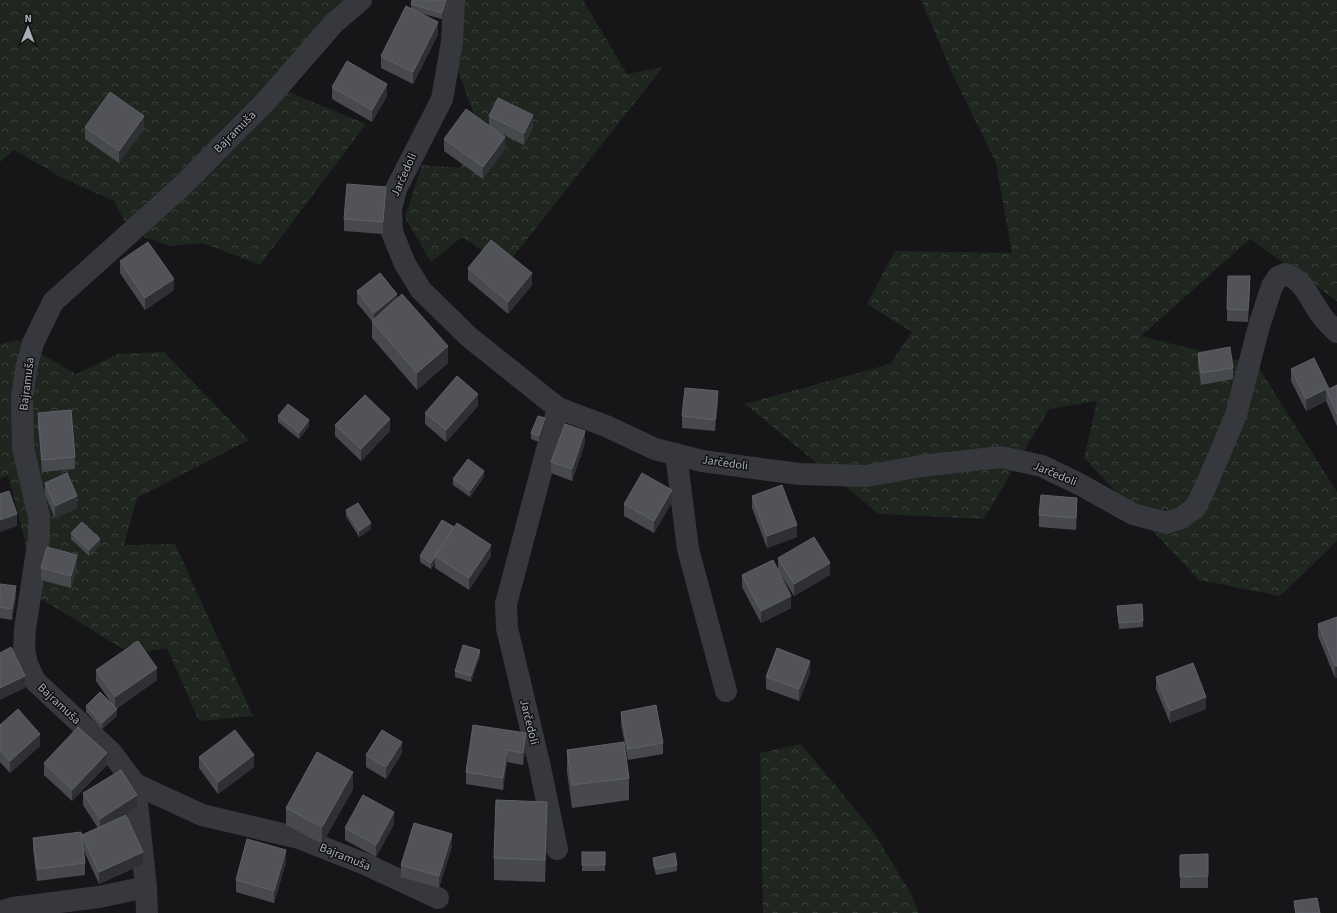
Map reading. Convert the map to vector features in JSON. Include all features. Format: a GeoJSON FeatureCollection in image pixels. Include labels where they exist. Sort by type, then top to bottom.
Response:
{"type":"FeatureCollection","features":[{"type":"Feature","properties":{"kind":"street","name":"Bajramuša"},"geometry":{"type":"LineString","coordinates":[[361,0],[334,23],[267,100],[182,186],[53,302],[33,342],[26,369],[22,399],[23,448],[40,517],[39,538],[25,629],[24,649],[26,664],[35,681],[111,752],[135,784],[202,815],[298,838],[365,864],[438,898]]}},
{"type":"Feature","properties":{"kind":"street","name":"Jarčedoli"},"geometry":{"type":"LineString","coordinates":[[454,0],[452,42],[442,99],[396,189],[391,210],[392,232],[405,264],[421,290],[469,337],[558,408],[606,426],[655,449],[702,461],[799,474],[866,476],[921,466],[1001,457],[1042,466],[1081,485],[1133,514],[1166,522],[1182,518],[1191,511],[1205,488],[1236,415],[1259,326],[1272,286],[1278,277],[1286,274],[1293,276],[1300,283],[1322,316],[1337,332]]}},
{"type":"Feature","properties":{"kind":"street","name":"Jarčedoli"},"geometry":{"type":"LineString","coordinates":[[557,849],[539,763],[507,628],[506,604],[558,408]]}},
{"type":"Feature","properties":{"kind":"street"},"geometry":{"type":"LineString","coordinates":[[676,454],[688,549],[726,691]]}},
{"type":"Feature","properties":{"kind":"street"},"geometry":{"type":"LineString","coordinates":[[135,784],[146,887],[147,913]]}},
{"type":"Feature","properties":{"kind":"street"},"geometry":{"type":"LineString","coordinates":[[1,912],[13,908],[99,897],[146,887]]}},
{"type":"Feature","properties":{"kind":"green space"},"geometry":{"type":"Polygon","coordinates":[[[0,0],[363,0],[274,86],[366,124],[260,265],[203,243],[170,246],[130,232],[114,201],[63,178],[14,150],[0,162],[0,0]]]}},
{"type":"Feature","properties":{"kind":"green space"},"geometry":{"type":"Polygon","coordinates":[[[460,0],[583,0],[627,74],[663,67],[506,266],[462,237],[431,262],[405,217],[422,165],[460,168],[480,131],[457,68],[460,0]]]}},
{"type":"Feature","properties":{"kind":"green space"},"geometry":{"type":"Polygon","coordinates":[[[921,0],[1337,0],[1337,301],[1250,239],[1141,336],[1257,365],[1337,492],[1337,541],[1280,596],[1199,580],[1084,458],[1097,401],[1049,409],[984,519],[879,514],[745,404],[890,364],[912,332],[867,304],[895,251],[1012,253],[996,163],[953,75],[921,0]]]}},
{"type":"Feature","properties":{"kind":"green space"},"geometry":{"type":"Polygon","coordinates":[[[17,340],[76,374],[118,354],[164,352],[249,440],[137,498],[124,545],[175,544],[253,716],[199,721],[167,648],[131,654],[30,592],[25,541],[8,475],[0,479],[0,344],[17,340]]]}},
{"type":"Feature","properties":{"kind":"green space"},"geometry":{"type":"Polygon","coordinates":[[[801,744],[873,831],[910,892],[919,913],[763,913],[760,753],[801,744]]]}},
{"type":"Feature","properties":{"kind":"building"},"geometry":{"type":"Polygon","coordinates":[[[412,0],[446,0],[442,13],[411,4],[412,0]]]}},
{"type":"Feature","properties":{"kind":"building"},"geometry":{"type":"Polygon","coordinates":[[[406,6],[438,22],[413,72],[381,56],[406,6]]]}},
{"type":"Feature","properties":{"kind":"building"},"geometry":{"type":"Polygon","coordinates":[[[347,61],[387,84],[372,110],[332,87],[347,61]]]}},
{"type":"Feature","properties":{"kind":"building"},"geometry":{"type":"Polygon","coordinates":[[[110,92],[144,116],[119,151],[85,127],[110,92]]]}},
{"type":"Feature","properties":{"kind":"building"},"geometry":{"type":"Polygon","coordinates":[[[498,98],[533,115],[524,133],[489,116],[498,98]]]}},
{"type":"Feature","properties":{"kind":"building"},"geometry":{"type":"Polygon","coordinates":[[[466,109],[505,137],[483,167],[444,139],[466,109]]]}},
{"type":"Feature","properties":{"kind":"building"},"geometry":{"type":"Polygon","coordinates":[[[347,184],[386,187],[383,222],[344,219],[347,184]]]}},
{"type":"Feature","properties":{"kind":"building"},"geometry":{"type":"Polygon","coordinates":[[[491,240],[532,273],[508,302],[468,268],[491,240]]]}},
{"type":"Feature","properties":{"kind":"building"},"geometry":{"type":"Polygon","coordinates":[[[148,242],[174,279],[145,298],[120,261],[148,242]]]}},
{"type":"Feature","properties":{"kind":"building"},"geometry":{"type":"Polygon","coordinates":[[[380,273],[397,294],[374,313],[357,291],[380,273]]]}},
{"type":"Feature","properties":{"kind":"building"},"geometry":{"type":"Polygon","coordinates":[[[1228,276],[1250,276],[1248,310],[1227,309],[1228,276]]]}},
{"type":"Feature","properties":{"kind":"building"},"geometry":{"type":"Polygon","coordinates":[[[402,294],[448,346],[417,373],[372,321],[402,294]]]}},
{"type":"Feature","properties":{"kind":"building"},"geometry":{"type":"Polygon","coordinates":[[[1230,347],[1233,368],[1201,373],[1198,353],[1230,347]]]}},
{"type":"Feature","properties":{"kind":"building"},"geometry":{"type":"Polygon","coordinates":[[[1314,358],[1329,389],[1337,385],[1337,414],[1326,389],[1306,399],[1291,369],[1314,358]]]}},
{"type":"Feature","properties":{"kind":"building"},"geometry":{"type":"Polygon","coordinates":[[[457,376],[478,394],[446,430],[425,413],[457,376]]]}},
{"type":"Feature","properties":{"kind":"building"},"geometry":{"type":"Polygon","coordinates":[[[685,388],[718,391],[715,420],[682,416],[685,388]]]}},
{"type":"Feature","properties":{"kind":"building"},"geometry":{"type":"Polygon","coordinates":[[[365,395],[390,419],[361,449],[335,425],[365,395]]]}},
{"type":"Feature","properties":{"kind":"building"},"geometry":{"type":"Polygon","coordinates":[[[288,404],[309,420],[299,433],[278,416],[288,404]]]}},
{"type":"Feature","properties":{"kind":"building"},"geometry":{"type":"Polygon","coordinates":[[[71,410],[75,457],[42,460],[38,413],[71,410]]]}},
{"type":"Feature","properties":{"kind":"building"},"geometry":{"type":"Polygon","coordinates":[[[538,416],[545,418],[539,436],[531,433],[538,416]]]}},
{"type":"Feature","properties":{"kind":"building"},"geometry":{"type":"Polygon","coordinates":[[[565,424],[585,431],[572,469],[551,462],[565,424]]]}},
{"type":"Feature","properties":{"kind":"building"},"geometry":{"type":"Polygon","coordinates":[[[468,459],[484,471],[470,491],[453,479],[468,459]]]}},
{"type":"Feature","properties":{"kind":"building"},"geometry":{"type":"Polygon","coordinates":[[[67,473],[77,496],[55,506],[45,483],[67,473]]]}},
{"type":"Feature","properties":{"kind":"building"},"geometry":{"type":"Polygon","coordinates":[[[642,473],[672,490],[654,521],[624,504],[642,473]]]}},
{"type":"Feature","properties":{"kind":"building"},"geometry":{"type":"Polygon","coordinates":[[[782,485],[797,525],[767,536],[752,496],[782,485]]]}},
{"type":"Feature","properties":{"kind":"building"},"geometry":{"type":"Polygon","coordinates":[[[9,491],[17,514],[0,520],[0,494],[9,491]]]}},
{"type":"Feature","properties":{"kind":"building"},"geometry":{"type":"Polygon","coordinates":[[[1041,495],[1077,498],[1076,518],[1039,515],[1041,495]]]}},
{"type":"Feature","properties":{"kind":"building"},"geometry":{"type":"Polygon","coordinates":[[[358,503],[371,523],[359,531],[346,510],[358,503]]]}},
{"type":"Feature","properties":{"kind":"building"},"geometry":{"type":"Polygon","coordinates":[[[442,520],[454,527],[431,563],[420,556],[442,520]]]}},
{"type":"Feature","properties":{"kind":"building"},"geometry":{"type":"Polygon","coordinates":[[[82,522],[100,539],[89,550],[71,533],[82,522]]]}},
{"type":"Feature","properties":{"kind":"building"},"geometry":{"type":"Polygon","coordinates":[[[457,523],[491,545],[469,578],[435,556],[457,523]]]}},
{"type":"Feature","properties":{"kind":"building"},"geometry":{"type":"Polygon","coordinates":[[[814,537],[830,563],[794,584],[778,558],[814,537]]]}},
{"type":"Feature","properties":{"kind":"building"},"geometry":{"type":"Polygon","coordinates":[[[47,547],[77,555],[71,576],[41,568],[47,547]]]}},
{"type":"Feature","properties":{"kind":"building"},"geometry":{"type":"Polygon","coordinates":[[[773,560],[791,596],[761,611],[742,575],[773,560]]]}},
{"type":"Feature","properties":{"kind":"building"},"geometry":{"type":"Polygon","coordinates":[[[0,584],[16,586],[12,609],[0,607],[0,584]]]}},
{"type":"Feature","properties":{"kind":"building"},"geometry":{"type":"Polygon","coordinates":[[[1142,604],[1143,621],[1119,623],[1117,606],[1142,604]]]}},
{"type":"Feature","properties":{"kind":"building"},"geometry":{"type":"Polygon","coordinates":[[[1337,617],[1337,666],[1335,666],[1318,624],[1337,617]]]}},
{"type":"Feature","properties":{"kind":"building"},"geometry":{"type":"Polygon","coordinates":[[[138,641],[157,668],[115,697],[96,670],[138,641]]]}},
{"type":"Feature","properties":{"kind":"building"},"geometry":{"type":"Polygon","coordinates":[[[463,645],[480,650],[471,676],[455,671],[463,645]]]}},
{"type":"Feature","properties":{"kind":"building"},"geometry":{"type":"Polygon","coordinates":[[[11,647],[25,676],[0,688],[0,653],[11,647]]]}},
{"type":"Feature","properties":{"kind":"building"},"geometry":{"type":"Polygon","coordinates":[[[777,648],[810,661],[799,689],[766,677],[777,648]]]}},
{"type":"Feature","properties":{"kind":"building"},"geometry":{"type":"Polygon","coordinates":[[[1193,663],[1206,697],[1170,711],[1156,677],[1193,663]]]}},
{"type":"Feature","properties":{"kind":"building"},"geometry":{"type":"Polygon","coordinates":[[[100,692],[117,709],[102,723],[86,706],[100,692]]]}},
{"type":"Feature","properties":{"kind":"building"},"geometry":{"type":"Polygon","coordinates":[[[656,705],[663,743],[628,749],[621,712],[656,705]]]}},
{"type":"Feature","properties":{"kind":"building"},"geometry":{"type":"Polygon","coordinates":[[[18,709],[40,734],[10,761],[0,750],[0,725],[18,709]]]}},
{"type":"Feature","properties":{"kind":"building"},"geometry":{"type":"Polygon","coordinates":[[[473,725],[526,733],[523,753],[507,750],[503,778],[466,772],[473,725]]]}},
{"type":"Feature","properties":{"kind":"building"},"geometry":{"type":"Polygon","coordinates":[[[78,727],[107,753],[72,790],[44,763],[78,727]]]}},
{"type":"Feature","properties":{"kind":"building"},"geometry":{"type":"Polygon","coordinates":[[[235,730],[254,755],[218,782],[199,757],[235,730]]]}},
{"type":"Feature","properties":{"kind":"building"},"geometry":{"type":"Polygon","coordinates":[[[382,730],[402,742],[386,767],[366,755],[382,730]]]}},
{"type":"Feature","properties":{"kind":"building"},"geometry":{"type":"Polygon","coordinates":[[[624,742],[629,778],[572,785],[567,750],[624,742]]]}},
{"type":"Feature","properties":{"kind":"building"},"geometry":{"type":"Polygon","coordinates":[[[317,752],[353,772],[322,827],[286,808],[317,752]]]}},
{"type":"Feature","properties":{"kind":"building"},"geometry":{"type":"Polygon","coordinates":[[[121,770],[137,795],[100,819],[83,793],[121,770]]]}},
{"type":"Feature","properties":{"kind":"building"},"geometry":{"type":"Polygon","coordinates":[[[363,795],[394,812],[376,845],[345,828],[363,795]]]}},
{"type":"Feature","properties":{"kind":"building"},"geometry":{"type":"Polygon","coordinates":[[[496,800],[547,802],[545,860],[494,858],[496,800]]]}},
{"type":"Feature","properties":{"kind":"building"},"geometry":{"type":"Polygon","coordinates":[[[126,815],[143,852],[99,872],[82,835],[126,815]]]}},
{"type":"Feature","properties":{"kind":"building"},"geometry":{"type":"Polygon","coordinates":[[[414,823],[452,834],[439,876],[401,865],[414,823]]]}},
{"type":"Feature","properties":{"kind":"building"},"geometry":{"type":"Polygon","coordinates":[[[81,832],[85,863],[37,869],[33,838],[81,832]]]}},
{"type":"Feature","properties":{"kind":"building"},"geometry":{"type":"Polygon","coordinates":[[[247,839],[286,850],[274,891],[236,880],[247,839]]]}},
{"type":"Feature","properties":{"kind":"building"},"geometry":{"type":"Polygon","coordinates":[[[582,852],[605,852],[605,865],[582,865],[582,852]]]}},
{"type":"Feature","properties":{"kind":"building"},"geometry":{"type":"Polygon","coordinates":[[[675,853],[677,865],[656,869],[653,858],[675,853]]]}},
{"type":"Feature","properties":{"kind":"building"},"geometry":{"type":"Polygon","coordinates":[[[1208,854],[1208,876],[1180,877],[1180,855],[1208,854]]]}},
{"type":"Feature","properties":{"kind":"building"},"geometry":{"type":"Polygon","coordinates":[[[1317,898],[1320,913],[1296,913],[1294,901],[1317,898]]]}}]}
